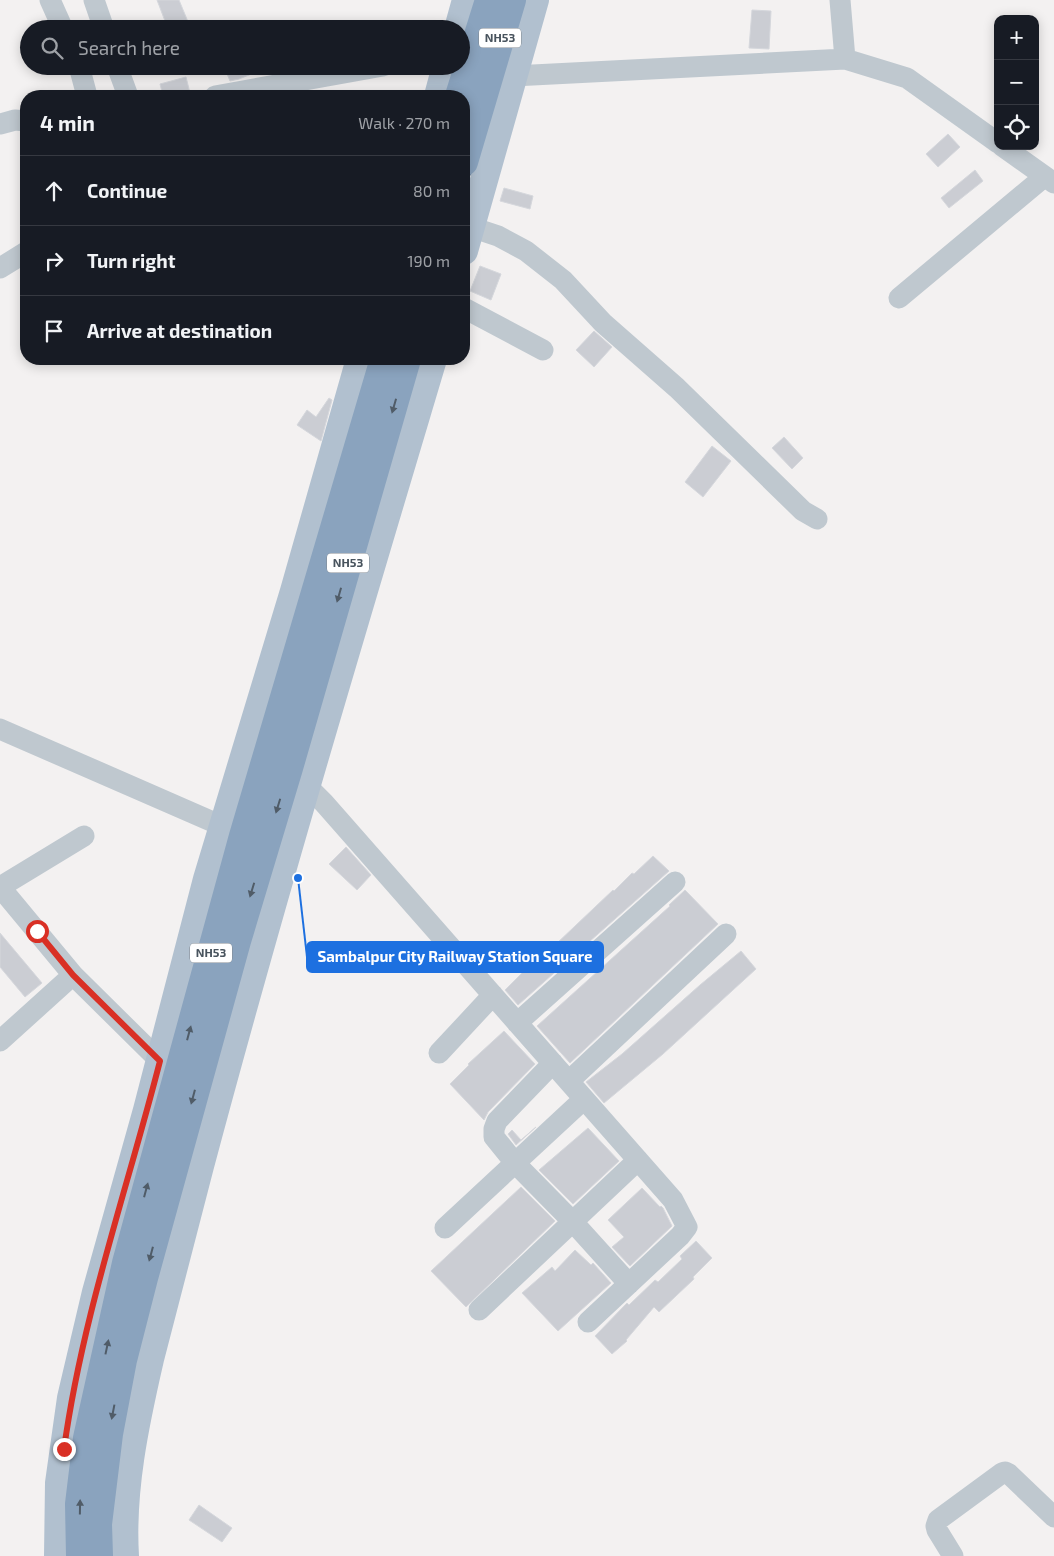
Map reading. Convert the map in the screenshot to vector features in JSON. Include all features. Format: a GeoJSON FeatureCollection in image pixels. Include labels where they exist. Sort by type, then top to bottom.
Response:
{"type":"FeatureCollection","features":[{"type":"Feature","properties":{"kind":"highway","name":"NH53"},"geometry":{"type":"LineString","coordinates":[[470,46],[489,0]]}},
{"type":"Feature","properties":{"kind":"highway","name":"NH53"},"geometry":{"type":"LineString","coordinates":[[470,142],[512,0]]}},
{"type":"Feature","properties":{"kind":"highway","name":"NH53"},"geometry":{"type":"LineString","coordinates":[[460,90],[463,75]]}},
{"type":"Feature","properties":{"kind":"highway","name":"NH53"},"geometry":{"type":"LineString","coordinates":[[99,1556],[98,1524],[102,1487],[109,1434],[123,1360],[196,1085],[237,941],[256,839],[382,365]]}},
{"type":"Feature","properties":{"kind":"highway","name":"NH53"},"geometry":{"type":"LineString","coordinates":[[80,1556],[79,1504],[87,1438],[126,1264],[256,839],[405,365]]}},
{"type":"Feature","properties":{"kind":"main road"},"geometry":{"type":"LineString","coordinates":[[460,20],[466,0]]}},
{"type":"Feature","properties":{"kind":"main road"},"geometry":{"type":"LineString","coordinates":[[470,228],[535,0]]}},
{"type":"Feature","properties":{"kind":"main road"},"geometry":{"type":"LineString","coordinates":[[440,90],[444,75]]}},
{"type":"Feature","properties":{"kind":"main road"},"geometry":{"type":"LineString","coordinates":[[125,1556],[124,1533],[131,1455],[140,1404],[159,1324],[208,1137],[294,591],[358,365]]}},
{"type":"Feature","properties":{"kind":"main road"},"geometry":{"type":"LineString","coordinates":[[58,1556],[59,1483],[71,1398],[96,1292],[160,1061],[207,879],[256,839],[307,786],[431,365]]}},
{"type":"Feature","properties":{"kind":"street"},"geometry":{"type":"LineString","coordinates":[[50,0],[59,20]]}},
{"type":"Feature","properties":{"kind":"street"},"geometry":{"type":"LineString","coordinates":[[94,0],[101,20]]}},
{"type":"Feature","properties":{"kind":"street"},"geometry":{"type":"LineString","coordinates":[[840,0],[845,59]]}},
{"type":"Feature","properties":{"kind":"street"},"geometry":{"type":"LineString","coordinates":[[512,76],[845,59],[907,78],[994,140]]}},
{"type":"Feature","properties":{"kind":"street"},"geometry":{"type":"LineString","coordinates":[[81,75],[85,90]]}},
{"type":"Feature","properties":{"kind":"street"},"geometry":{"type":"LineString","coordinates":[[120,75],[126,90]]}},
{"type":"Feature","properties":{"kind":"street"},"geometry":{"type":"LineString","coordinates":[[249,90],[333,75]]}},
{"type":"Feature","properties":{"kind":"street"},"geometry":{"type":"LineString","coordinates":[[0,124],[20,120]]}},
{"type":"Feature","properties":{"kind":"street"},"geometry":{"type":"LineString","coordinates":[[899,298],[1049,180],[1008,150]]}},
{"type":"Feature","properties":{"kind":"street"},"geometry":{"type":"LineString","coordinates":[[470,239],[498,236],[526,251],[562,280],[604,324],[677,388],[803,511],[817,519]]}},
{"type":"Feature","properties":{"kind":"street"},"geometry":{"type":"LineString","coordinates":[[0,268],[20,256]]}},
{"type":"Feature","properties":{"kind":"street"},"geometry":{"type":"LineString","coordinates":[[470,311],[543,350]]}},
{"type":"Feature","properties":{"kind":"street"},"geometry":{"type":"LineString","coordinates":[[0,729],[256,839]]}},
{"type":"Feature","properties":{"kind":"street"},"geometry":{"type":"LineString","coordinates":[[307,786],[673,1200],[687,1227],[680,1236],[588,1322]]}},
{"type":"Feature","properties":{"kind":"street"},"geometry":{"type":"LineString","coordinates":[[84,836],[0,887],[73,975],[160,1061]]}},
{"type":"Feature","properties":{"kind":"street"},"geometry":{"type":"LineString","coordinates":[[517,1023],[675,882]]}},
{"type":"Feature","properties":{"kind":"street"},"geometry":{"type":"LineString","coordinates":[[569,1081],[726,934]]}},
{"type":"Feature","properties":{"kind":"street"},"geometry":{"type":"LineString","coordinates":[[0,1041],[73,975]]}},
{"type":"Feature","properties":{"kind":"street"},"geometry":{"type":"LineString","coordinates":[[439,1053],[493,995]]}},
{"type":"Feature","properties":{"kind":"street"},"geometry":{"type":"LineString","coordinates":[[553,1063],[497,1121],[494,1137],[515,1163],[573,1222],[629,1284]]}},
{"type":"Feature","properties":{"kind":"street"},"geometry":{"type":"LineString","coordinates":[[445,1228],[584,1099]]}},
{"type":"Feature","properties":{"kind":"street"},"geometry":{"type":"LineString","coordinates":[[479,1310],[638,1160]]}},
{"type":"Feature","properties":{"kind":"street"},"geometry":{"type":"LineString","coordinates":[[953,1556],[937,1530],[938,1520],[1002,1473],[1010,1474],[1054,1517]]}},
{"type":"Feature","properties":{"kind":"building"},"geometry":{"type":"Polygon","coordinates":[[[157,0],[179,0],[187,20],[165,20],[157,0]]]}},
{"type":"Feature","properties":{"kind":"building"},"geometry":{"type":"Polygon","coordinates":[[[752,10],[771,11],[769,49],[749,48],[752,10]]]}},
{"type":"Feature","properties":{"kind":"building"},"geometry":{"type":"Polygon","coordinates":[[[228,75],[249,75],[239,79],[230,81],[228,75]]]}},
{"type":"Feature","properties":{"kind":"building"},"geometry":{"type":"Polygon","coordinates":[[[186,77],[189,90],[162,90],[160,84],[186,77]]]}},
{"type":"Feature","properties":{"kind":"building"},"geometry":{"type":"Polygon","coordinates":[[[948,134],[960,147],[938,167],[926,154],[948,134]]]}},
{"type":"Feature","properties":{"kind":"building"},"geometry":{"type":"Polygon","coordinates":[[[975,170],[983,181],[949,208],[941,198],[975,170]]]}},
{"type":"Feature","properties":{"kind":"building"},"geometry":{"type":"Polygon","coordinates":[[[504,188],[533,196],[530,209],[500,201],[504,188]]]}},
{"type":"Feature","properties":{"kind":"building"},"geometry":{"type":"Polygon","coordinates":[[[480,266],[501,274],[491,300],[470,291],[480,266]]]}},
{"type":"Feature","properties":{"kind":"building"},"geometry":{"type":"Polygon","coordinates":[[[594,331],[612,347],[594,367],[576,350],[594,331]]]}},
{"type":"Feature","properties":{"kind":"building"},"geometry":{"type":"Polygon","coordinates":[[[329,398],[332,400],[321,441],[297,425],[307,410],[316,417],[329,398]]]}},
{"type":"Feature","properties":{"kind":"building"},"geometry":{"type":"Polygon","coordinates":[[[784,437],[803,458],[792,469],[772,448],[784,437]]]}},
{"type":"Feature","properties":{"kind":"building"},"geometry":{"type":"Polygon","coordinates":[[[712,446],[731,461],[703,497],[685,482],[712,446]]]}},
{"type":"Feature","properties":{"kind":"building"},"geometry":{"type":"Polygon","coordinates":[[[346,847],[371,875],[357,890],[329,864],[346,847]]]}},
{"type":"Feature","properties":{"kind":"building"},"geometry":{"type":"Polygon","coordinates":[[[653,856],[669,871],[518,1005],[505,990],[534,961],[555,945],[613,890],[653,856]]]}},
{"type":"Feature","properties":{"kind":"building"},"geometry":{"type":"Polygon","coordinates":[[[685,890],[718,924],[570,1063],[537,1026],[670,906],[685,890]]]}},
{"type":"Feature","properties":{"kind":"building"},"geometry":{"type":"Polygon","coordinates":[[[0,933],[42,983],[25,997],[0,967],[0,933]]]}},
{"type":"Feature","properties":{"kind":"building"},"geometry":{"type":"Polygon","coordinates":[[[741,951],[756,969],[663,1054],[604,1103],[586,1082],[622,1054],[741,951]]]}},
{"type":"Feature","properties":{"kind":"building"},"geometry":{"type":"Polygon","coordinates":[[[504,1031],[535,1064],[488,1112],[484,1120],[450,1084],[468,1064],[504,1031]]]}},
{"type":"Feature","properties":{"kind":"building"},"geometry":{"type":"Polygon","coordinates":[[[536,1127],[516,1145],[508,1134],[512,1130],[521,1140],[536,1127]]]}},
{"type":"Feature","properties":{"kind":"building"},"geometry":{"type":"Polygon","coordinates":[[[588,1128],[619,1161],[573,1204],[539,1170],[588,1128]]]}},
{"type":"Feature","properties":{"kind":"building"},"geometry":{"type":"Polygon","coordinates":[[[521,1187],[555,1221],[466,1307],[431,1271],[521,1187]]]}},
{"type":"Feature","properties":{"kind":"building"},"geometry":{"type":"Polygon","coordinates":[[[642,1188],[663,1208],[672,1226],[630,1266],[612,1247],[624,1237],[608,1220],[642,1188]]]}},
{"type":"Feature","properties":{"kind":"building"},"geometry":{"type":"Polygon","coordinates":[[[696,1241],[712,1258],[693,1277],[694,1279],[659,1312],[654,1307],[627,1341],[612,1354],[595,1336],[627,1303],[629,1305],[655,1280],[658,1282],[682,1259],[680,1256],[696,1241]]]}},
{"type":"Feature","properties":{"kind":"building"},"geometry":{"type":"Polygon","coordinates":[[[575,1250],[591,1265],[593,1263],[611,1283],[558,1331],[522,1293],[552,1267],[555,1271],[575,1250]]]}},
{"type":"Feature","properties":{"kind":"building"},"geometry":{"type":"Polygon","coordinates":[[[199,1505],[232,1528],[222,1542],[189,1520],[199,1505]]]}},
{"type":"Feature","properties":{"kind":"place","name":"Sambalpur City Railway Station Square"},"geometry":{"type":"Point","coordinates":[298,878]}},
{"type":"Feature","properties":{"kind":"route"},"geometry":{"type":"LineString","coordinates":[[37,931],[73,975],[160,1061],[96,1292],[71,1398],[64,1449]]}}]}
